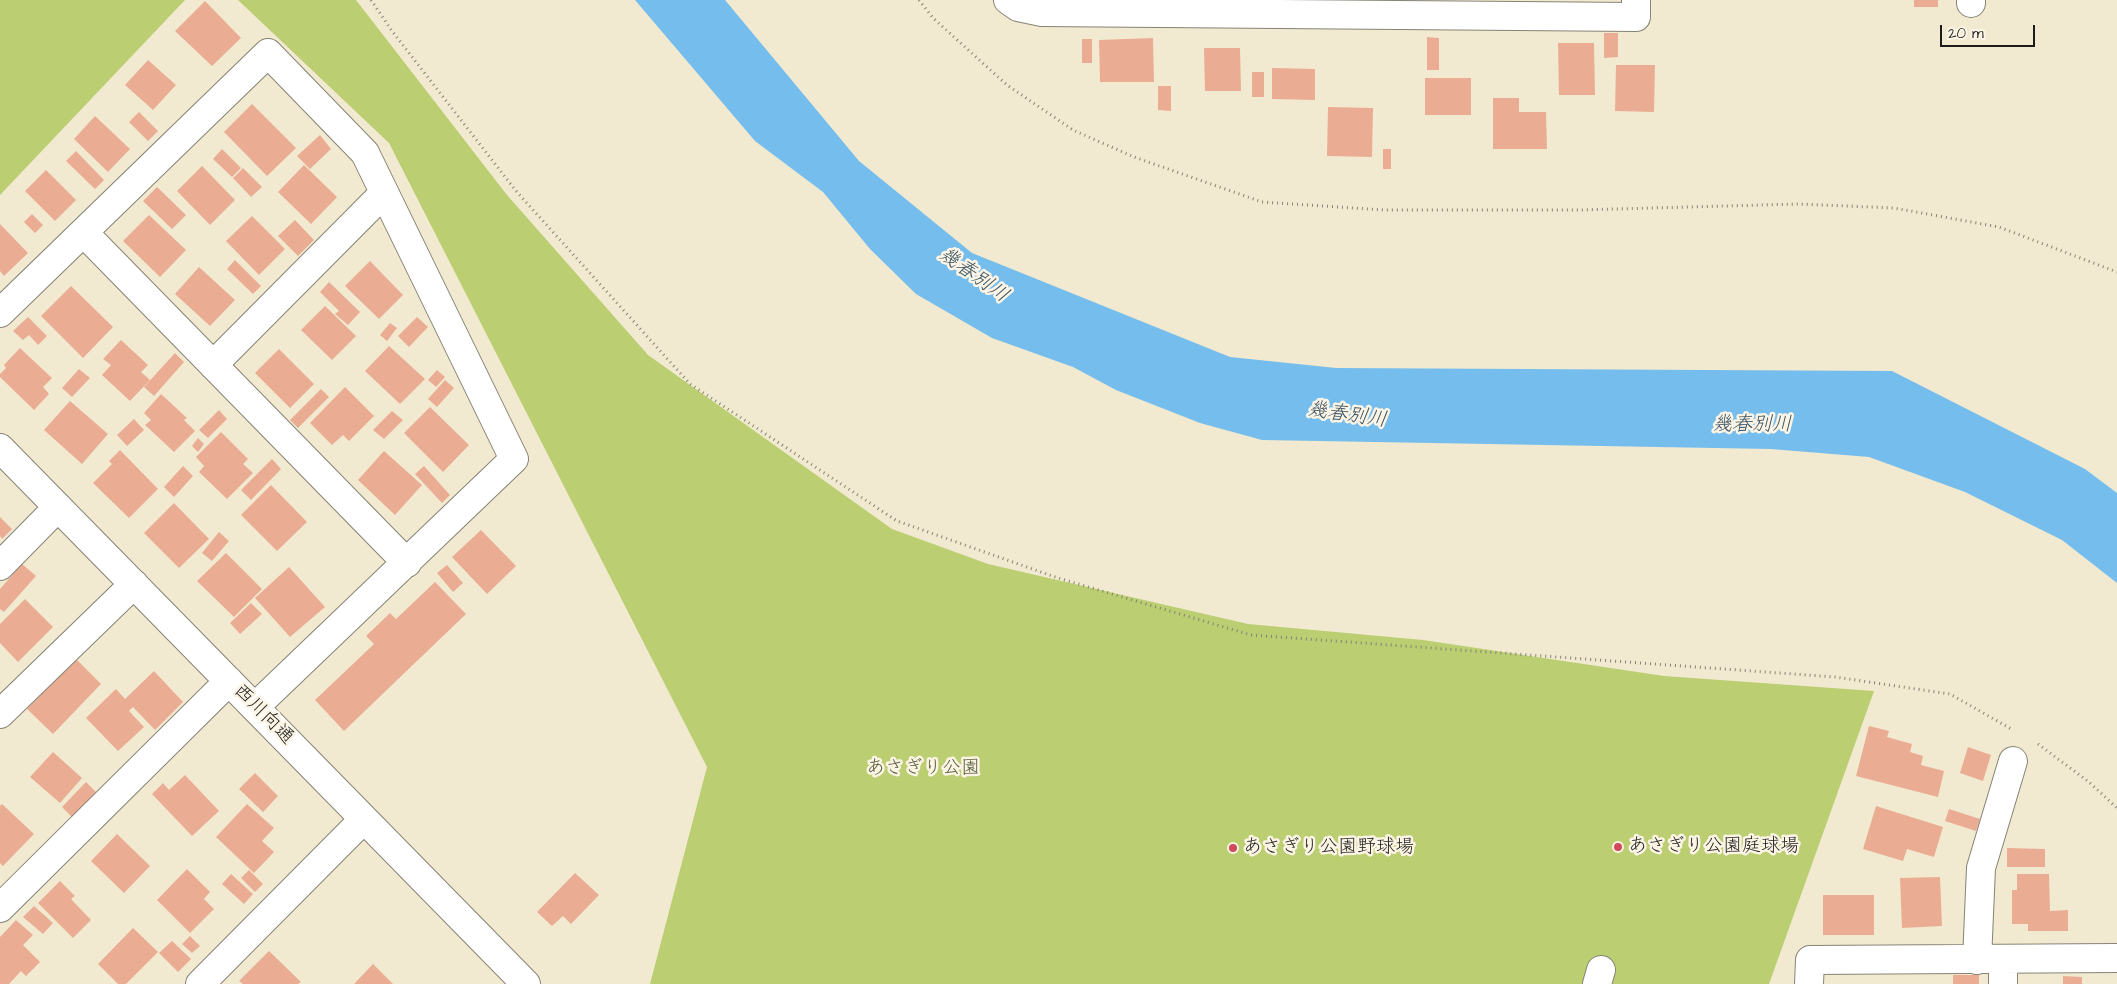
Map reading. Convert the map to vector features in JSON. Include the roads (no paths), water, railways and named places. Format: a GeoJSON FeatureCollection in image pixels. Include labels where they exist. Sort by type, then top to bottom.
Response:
{"type":"FeatureCollection","features":[{"type":"Feature","properties":{"kind":"street"},"geometry":{"type":"LineString","coordinates":[[1008,0],[1018,7],[1042,12],[1179,6],[1420,7],[1636,17],[1636,0]]}},
{"type":"Feature","properties":{"kind":"street"},"geometry":{"type":"LineString","coordinates":[[0,312],[84,233],[268,52],[365,153],[514,459],[256,706]]}},
{"type":"Feature","properties":{"kind":"street"},"geometry":{"type":"LineString","coordinates":[[213,365],[384,194]]}},
{"type":"Feature","properties":{"kind":"street"},"geometry":{"type":"LineString","coordinates":[[84,233],[406,563]]}},
{"type":"Feature","properties":{"kind":"street","name":"西川向通"},"geometry":{"type":"LineString","coordinates":[[0,448],[229,681],[256,706],[520,982]]}},
{"type":"Feature","properties":{"kind":"street"},"geometry":{"type":"LineString","coordinates":[[0,566],[58,507]]}},
{"type":"Feature","properties":{"kind":"street"},"geometry":{"type":"LineString","coordinates":[[0,714],[134,584]]}},
{"type":"Feature","properties":{"kind":"street"},"geometry":{"type":"LineString","coordinates":[[0,908],[229,681]]}},
{"type":"Feature","properties":{"kind":"street"},"geometry":{"type":"LineString","coordinates":[[1995,968],[1981,868],[2013,761]]}},
{"type":"Feature","properties":{"kind":"street"},"geometry":{"type":"LineString","coordinates":[[200,984],[364,819]]}},
{"type":"Feature","properties":{"kind":"street"},"geometry":{"type":"LineString","coordinates":[[1810,984],[1810,960],[1995,968],[2117,958]]}},
{"type":"Feature","properties":{"kind":"water","name":"幾春別川"},"geometry":{"type":"Polygon","coordinates":[[[635,0],[725,0],[859,161],[972,253],[1230,357],[1336,368],[1892,371],[2085,469],[2117,493],[2117,583],[2062,540],[1965,492],[1869,457],[1771,449],[1262,440],[1200,423],[1116,390],[1073,367],[992,338],[916,294],[870,249],[823,192],[755,141],[635,0]]]}},
{"type":"Feature","properties":{"kind":"place","name":"あさぎり公園庭球場"},"geometry":{"type":"Point","coordinates":[1618,847]}},
{"type":"Feature","properties":{"kind":"place","name":"あさぎり公園野球場"},"geometry":{"type":"Point","coordinates":[1233,848]}},
{"type":"Feature","properties":{"kind":"park label","name":"あさぎり公園"},"geometry":{"type":"Point","coordinates":[923,769]}}]}
